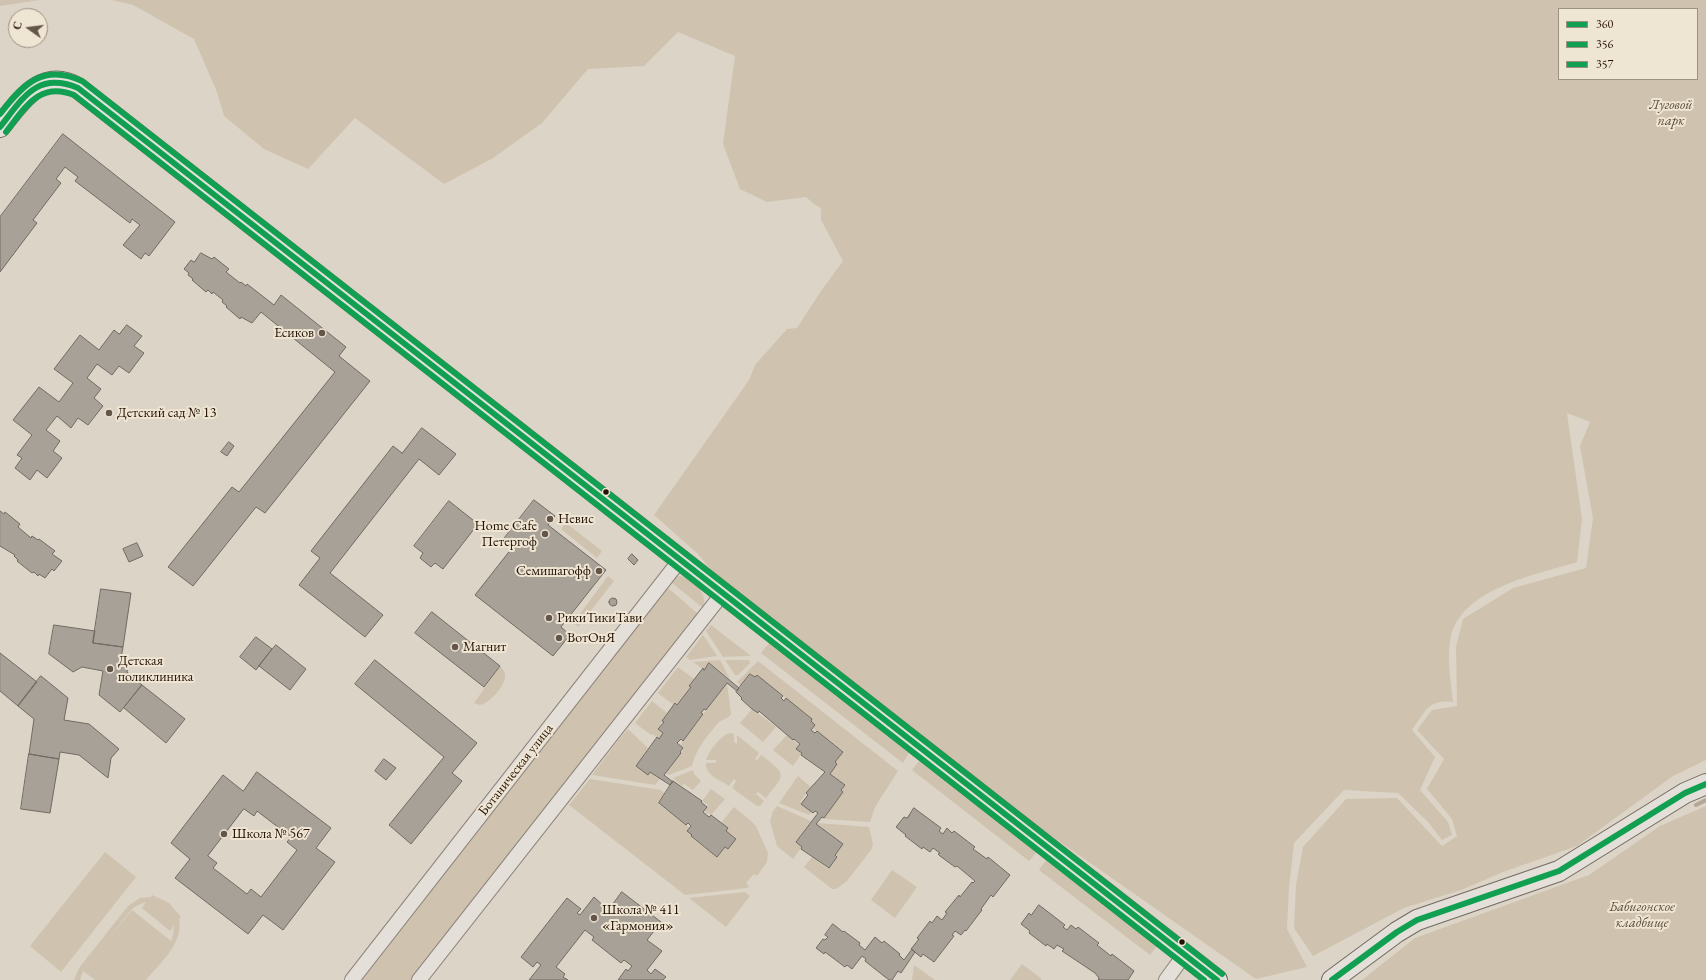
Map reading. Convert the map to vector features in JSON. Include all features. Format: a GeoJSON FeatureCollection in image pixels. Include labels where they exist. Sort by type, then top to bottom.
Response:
{"type":"FeatureCollection","features":[{"type":"Feature","properties":{"kind":"street"},"geometry":{"type":"LineString","coordinates":[[0,127],[26,94],[37,87],[57,82],[78,88],[1217,980]]}},
{"type":"Feature","properties":{"kind":"street","name":"Ботаническая улица"},"geometry":{"type":"LineString","coordinates":[[352,980],[680,560]]}},
{"type":"Feature","properties":{"kind":"street"},"geometry":{"type":"LineString","coordinates":[[419,980],[723,593]]}},
{"type":"Feature","properties":{"kind":"street"},"geometry":{"type":"LineString","coordinates":[[1332,980],[1390,936],[1417,920],[1559,871],[1686,793],[1706,784]]}},
{"type":"Feature","properties":{"kind":"street"},"geometry":{"type":"LineString","coordinates":[[1166,980],[1185,954]]}},
{"type":"Feature","properties":{"kind":"green space"},"geometry":{"type":"Polygon","coordinates":[[[0,0],[39,0],[0,6],[0,0]]]}},
{"type":"Feature","properties":{"kind":"green space","name":"Луговой парк"},"geometry":{"type":"Polygon","coordinates":[[[112,0],[1706,0],[1706,760],[1673,776],[1577,846],[1503,872],[1461,890],[1404,908],[1313,956],[1294,928],[1296,885],[1303,847],[1346,799],[1397,798],[1442,846],[1457,836],[1452,819],[1427,789],[1444,759],[1417,730],[1432,710],[1457,706],[1456,647],[1463,619],[1513,588],[1586,568],[1593,518],[1580,446],[1590,422],[1567,413],[1582,519],[1577,562],[1520,579],[1501,587],[1483,597],[1467,609],[1456,623],[1450,641],[1449,664],[1453,702],[1432,705],[1424,712],[1412,730],[1435,757],[1420,790],[1448,822],[1452,835],[1442,840],[1428,822],[1398,793],[1344,790],[1294,843],[1289,888],[1287,929],[1307,967],[1256,979],[1036,825],[711,570],[698,554],[654,515],[749,380],[755,365],[787,329],[797,328],[843,261],[821,220],[821,208],[806,197],[767,202],[740,189],[723,144],[735,56],[678,32],[644,66],[588,69],[542,123],[493,158],[444,184],[355,118],[308,169],[264,149],[224,116],[217,92],[194,39],[133,5],[112,0]]]}},
{"type":"Feature","properties":{"kind":"green space"},"geometry":{"type":"Polygon","coordinates":[[[566,523],[602,551],[597,558],[561,529],[566,523]]]}},
{"type":"Feature","properties":{"kind":"green space"},"geometry":{"type":"Polygon","coordinates":[[[608,576],[614,581],[578,627],[573,623],[608,576]]]}},
{"type":"Feature","properties":{"kind":"green space"},"geometry":{"type":"Polygon","coordinates":[[[678,576],[689,579],[698,587],[704,597],[703,608],[671,582],[678,576]]]}},
{"type":"Feature","properties":{"kind":"green space"},"geometry":{"type":"Polygon","coordinates":[[[667,587],[698,614],[412,980],[360,980],[667,587]]]}},
{"type":"Feature","properties":{"kind":"green space"},"geometry":{"type":"Polygon","coordinates":[[[711,625],[751,656],[723,657],[706,631],[711,625]]]}},
{"type":"Feature","properties":{"kind":"green space"},"geometry":{"type":"Polygon","coordinates":[[[703,635],[717,656],[690,660],[686,657],[703,635]]]}},
{"type":"Feature","properties":{"kind":"green space"},"geometry":{"type":"Polygon","coordinates":[[[769,643],[909,753],[903,763],[761,653],[769,643]]]}},
{"type":"Feature","properties":{"kind":"green space"},"geometry":{"type":"Polygon","coordinates":[[[720,660],[730,679],[709,663],[704,670],[693,662],[720,660]]]}},
{"type":"Feature","properties":{"kind":"green space"},"geometry":{"type":"Polygon","coordinates":[[[725,660],[749,660],[750,663],[738,675],[735,675],[725,660]]]}},
{"type":"Feature","properties":{"kind":"green space"},"geometry":{"type":"Polygon","coordinates":[[[758,661],[898,771],[875,807],[870,822],[824,818],[843,792],[841,790],[845,785],[830,774],[837,764],[835,762],[843,751],[812,728],[815,725],[811,721],[812,719],[757,675],[755,677],[750,674],[741,686],[737,682],[758,661]]]}},
{"type":"Feature","properties":{"kind":"green space"},"geometry":{"type":"Polygon","coordinates":[[[500,666],[504,671],[505,676],[499,690],[484,704],[480,705],[474,703],[500,666]]]}},
{"type":"Feature","properties":{"kind":"green space"},"geometry":{"type":"Polygon","coordinates":[[[678,667],[694,679],[689,686],[691,687],[677,705],[675,703],[674,705],[658,693],[678,667]]]}},
{"type":"Feature","properties":{"kind":"green space"},"geometry":{"type":"Polygon","coordinates":[[[727,683],[731,714],[728,718],[721,720],[706,738],[696,754],[692,766],[669,775],[665,773],[684,749],[680,745],[727,683]]]}},
{"type":"Feature","properties":{"kind":"green space"},"geometry":{"type":"Polygon","coordinates":[[[652,701],[667,713],[658,729],[663,733],[659,739],[635,723],[652,701]]]}},
{"type":"Feature","properties":{"kind":"green space"},"geometry":{"type":"Polygon","coordinates":[[[752,709],[776,727],[763,742],[740,723],[752,709]]]}},
{"type":"Feature","properties":{"kind":"green space"},"geometry":{"type":"Polygon","coordinates":[[[628,729],[648,748],[644,754],[648,775],[650,772],[660,779],[655,785],[592,775],[628,729]]]}},
{"type":"Feature","properties":{"kind":"green space"},"geometry":{"type":"Polygon","coordinates":[[[730,733],[734,734],[734,742],[737,744],[737,735],[759,753],[755,759],[757,760],[761,755],[776,767],[781,775],[777,784],[766,798],[758,792],[756,794],[764,801],[760,806],[757,806],[732,788],[736,781],[734,779],[729,786],[708,772],[706,763],[715,763],[717,760],[706,760],[708,756],[719,740],[730,733]]]}},
{"type":"Feature","properties":{"kind":"green space"},"geometry":{"type":"Polygon","coordinates":[[[787,735],[799,745],[796,749],[802,753],[793,766],[773,750],[787,735]]]}},
{"type":"Feature","properties":{"kind":"green space"},"geometry":{"type":"Polygon","coordinates":[[[919,761],[1037,852],[1029,861],[912,770],[919,761]]]}},
{"type":"Feature","properties":{"kind":"green space"},"geometry":{"type":"Polygon","coordinates":[[[693,770],[694,774],[701,781],[693,790],[684,784],[682,786],[673,778],[693,770]]]}},
{"type":"Feature","properties":{"kind":"green space"},"geometry":{"type":"Polygon","coordinates":[[[798,776],[811,787],[800,802],[812,812],[809,815],[779,803],[798,776]]]}},
{"type":"Feature","properties":{"kind":"green space"},"geometry":{"type":"Polygon","coordinates":[[[590,779],[661,790],[666,795],[659,804],[690,828],[692,835],[691,837],[717,857],[725,847],[728,849],[736,839],[726,831],[721,823],[734,807],[756,826],[768,853],[767,862],[757,876],[754,874],[746,883],[749,886],[747,888],[685,895],[569,805],[590,779]]]}},
{"type":"Feature","properties":{"kind":"green space"},"geometry":{"type":"Polygon","coordinates":[[[711,789],[725,799],[711,815],[704,811],[708,805],[702,801],[711,789]]]}},
{"type":"Feature","properties":{"kind":"green space"},"geometry":{"type":"Polygon","coordinates":[[[777,806],[811,821],[796,842],[802,847],[793,859],[777,846],[770,821],[773,811],[777,806]]]}},
{"type":"Feature","properties":{"kind":"green space","name":"Бабигонское кладбище"},"geometry":{"type":"Polygon","coordinates":[[[1706,806],[1706,980],[1362,980],[1415,938],[1589,875],[1660,826],[1706,806]]]}},
{"type":"Feature","properties":{"kind":"green space"},"geometry":{"type":"Polygon","coordinates":[[[816,824],[869,827],[873,844],[871,850],[847,881],[836,889],[832,889],[804,867],[812,857],[828,869],[837,858],[835,855],[843,844],[816,824]]]}},
{"type":"Feature","properties":{"kind":"green space"},"geometry":{"type":"Polygon","coordinates":[[[105,852],[136,877],[61,972],[30,946],[105,852]]]}},
{"type":"Feature","properties":{"kind":"green space"},"geometry":{"type":"Polygon","coordinates":[[[1046,860],[1157,946],[1150,955],[1039,870],[1046,860]]]}},
{"type":"Feature","properties":{"kind":"green space"},"geometry":{"type":"Polygon","coordinates":[[[892,870],[917,887],[895,918],[871,900],[892,870]]]}},
{"type":"Feature","properties":{"kind":"green space"},"geometry":{"type":"Polygon","coordinates":[[[745,892],[750,896],[726,927],[689,898],[745,892]]]}},
{"type":"Feature","properties":{"kind":"green space"},"geometry":{"type":"Polygon","coordinates":[[[152,895],[169,903],[181,917],[179,919],[180,928],[178,936],[170,952],[146,980],[95,980],[83,971],[80,980],[74,980],[79,968],[128,906],[140,898],[151,897],[152,895]],[[146,902],[131,910],[107,941],[132,910],[171,941],[174,925],[170,931],[142,908],[146,902]]]}},
{"type":"Feature","properties":{"kind":"green space"},"geometry":{"type":"Polygon","coordinates":[[[1022,964],[1042,979],[1010,980],[1022,964]]]}},
{"type":"Feature","properties":{"kind":"green space"},"geometry":{"type":"Polygon","coordinates":[[[914,965],[935,980],[912,980],[914,965]]]}},
{"type":"Feature","properties":{"kind":"building"},"geometry":{"type":"Polygon","coordinates":[[[63,134],[175,222],[149,256],[145,253],[141,259],[123,245],[140,225],[132,219],[130,223],[75,181],[78,177],[65,167],[56,179],[61,183],[33,220],[37,223],[0,272],[0,217],[63,134]]]}},
{"type":"Feature","properties":{"kind":"building"},"geometry":{"type":"Polygon","coordinates":[[[201,253],[212,259],[214,257],[229,269],[226,272],[240,283],[241,282],[246,286],[247,284],[274,305],[281,295],[346,347],[339,356],[370,381],[265,513],[256,507],[193,586],[168,567],[232,487],[239,492],[335,372],[261,312],[252,323],[241,317],[240,319],[226,307],[227,306],[222,302],[223,300],[213,292],[212,294],[208,290],[206,292],[192,280],[193,279],[188,275],[189,273],[184,269],[191,260],[194,262],[201,253]]]}},
{"type":"Feature","properties":{"kind":"building"},"geometry":{"type":"Polygon","coordinates":[[[127,325],[142,336],[134,346],[144,353],[129,373],[119,366],[112,375],[97,364],[87,378],[101,389],[94,398],[103,406],[88,425],[78,418],[71,428],[57,416],[46,430],[60,441],[53,451],[62,458],[47,478],[37,470],[30,480],[15,468],[22,458],[17,455],[32,435],[13,420],[39,387],[59,402],[73,383],[54,369],[80,335],[99,350],[114,330],[119,334],[127,325]]]}},
{"type":"Feature","properties":{"kind":"building"},"geometry":{"type":"Polygon","coordinates":[[[422,428],[456,454],[439,475],[419,459],[330,573],[383,615],[365,637],[299,585],[320,558],[311,551],[393,446],[402,453],[422,428]]]}},
{"type":"Feature","properties":{"kind":"building"},"geometry":{"type":"Polygon","coordinates":[[[229,442],[234,446],[227,456],[221,452],[229,442]]]}},
{"type":"Feature","properties":{"kind":"building"},"geometry":{"type":"Polygon","coordinates":[[[534,500],[555,516],[548,525],[606,570],[561,627],[570,635],[553,656],[475,595],[512,548],[503,540],[534,500]]]}},
{"type":"Feature","properties":{"kind":"building"},"geometry":{"type":"Polygon","coordinates":[[[449,501],[478,524],[443,569],[435,563],[431,567],[420,558],[423,553],[414,546],[449,501]]]}},
{"type":"Feature","properties":{"kind":"building"},"geometry":{"type":"Polygon","coordinates":[[[0,511],[4,514],[5,512],[20,524],[18,527],[31,538],[32,536],[38,540],[39,539],[55,551],[52,554],[62,561],[54,571],[52,569],[45,578],[39,574],[38,576],[17,561],[18,560],[14,556],[15,555],[0,546],[0,511]]]}},
{"type":"Feature","properties":{"kind":"building"},"geometry":{"type":"Polygon","coordinates":[[[137,543],[143,556],[129,562],[123,549],[137,543]]]}},
{"type":"Feature","properties":{"kind":"building"},"geometry":{"type":"Polygon","coordinates":[[[632,554],[638,560],[634,565],[628,559],[632,554]]]}},
{"type":"Feature","properties":{"kind":"building"},"geometry":{"type":"Polygon","coordinates":[[[101,589],[131,593],[123,647],[93,643],[101,589]]]}},
{"type":"Feature","properties":{"kind":"building"},"geometry":{"type":"Polygon","coordinates":[[[611,598],[615,598],[617,602],[615,606],[611,606],[609,604],[609,600],[611,598]]]}},
{"type":"Feature","properties":{"kind":"building","name":"Магнит"},"geometry":{"type":"Polygon","coordinates":[[[432,612],[500,666],[484,687],[415,633],[432,612]]]}},
{"type":"Feature","properties":{"kind":"building","name":"Детская поликлиника"},"geometry":{"type":"Polygon","coordinates":[[[54,625],[95,631],[93,643],[123,647],[121,658],[129,659],[127,672],[142,685],[120,712],[99,695],[103,671],[82,667],[73,672],[49,654],[54,625]]]}},
{"type":"Feature","properties":{"kind":"building"},"geometry":{"type":"Polygon","coordinates":[[[256,637],[272,649],[256,670],[240,657],[256,637]]]}},
{"type":"Feature","properties":{"kind":"building"},"geometry":{"type":"Polygon","coordinates":[[[276,645],[306,669],[290,690],[259,666],[276,645]]]}},
{"type":"Feature","properties":{"kind":"building"},"geometry":{"type":"Polygon","coordinates":[[[0,653],[37,682],[18,706],[0,691],[0,653]]]}},
{"type":"Feature","properties":{"kind":"building"},"geometry":{"type":"Polygon","coordinates":[[[375,660],[477,743],[452,773],[462,781],[411,844],[389,825],[444,757],[355,684],[375,660]]]}},
{"type":"Feature","properties":{"kind":"building"},"geometry":{"type":"Polygon","coordinates":[[[709,663],[739,688],[737,691],[727,683],[706,710],[704,709],[701,713],[703,714],[683,741],[681,739],[677,743],[683,748],[680,752],[681,753],[664,775],[673,782],[670,785],[650,772],[648,775],[636,766],[657,737],[659,739],[663,733],[658,729],[664,722],[662,721],[675,703],[677,705],[691,687],[689,686],[703,668],[704,670],[709,663]]]}},
{"type":"Feature","properties":{"kind":"building"},"geometry":{"type":"Polygon","coordinates":[[[750,674],[755,677],[757,675],[783,696],[781,698],[784,701],[786,698],[812,719],[811,721],[815,725],[811,730],[815,733],[817,731],[843,752],[835,762],[837,764],[830,774],[845,785],[841,790],[843,792],[824,818],[822,817],[816,824],[843,844],[835,855],[837,857],[829,868],[801,849],[802,847],[796,842],[818,813],[815,811],[813,813],[801,804],[808,795],[806,793],[825,772],[801,755],[802,753],[796,749],[800,744],[794,739],[793,740],[759,711],[758,713],[741,699],[742,698],[736,692],[750,674]]]}},
{"type":"Feature","properties":{"kind":"building"},"geometry":{"type":"Polygon","coordinates":[[[41,676],[68,698],[64,720],[89,724],[119,749],[111,758],[108,778],[79,755],[60,752],[59,759],[29,754],[34,719],[18,706],[41,676]]]}},
{"type":"Feature","properties":{"kind":"building"},"geometry":{"type":"Polygon","coordinates":[[[142,685],[185,719],[166,743],[124,708],[142,685]]]}},
{"type":"Feature","properties":{"kind":"building"},"geometry":{"type":"Polygon","coordinates":[[[29,754],[59,759],[50,813],[21,809],[29,754]]]}},
{"type":"Feature","properties":{"kind":"building"},"geometry":{"type":"Polygon","coordinates":[[[384,759],[396,768],[386,780],[375,771],[384,759]]]}},
{"type":"Feature","properties":{"kind":"building"},"geometry":{"type":"Polygon","coordinates":[[[257,772],[331,828],[316,848],[335,862],[283,930],[263,915],[248,934],[175,878],[190,859],[171,843],[223,775],[243,791],[257,772]],[[244,809],[208,856],[217,863],[213,868],[247,894],[251,889],[261,897],[297,850],[287,842],[291,837],[257,811],[254,816],[244,809]]]}},
{"type":"Feature","properties":{"kind":"building"},"geometry":{"type":"Polygon","coordinates":[[[673,781],[702,801],[701,802],[707,807],[703,812],[709,817],[711,815],[728,828],[726,831],[736,839],[728,849],[725,847],[717,857],[691,836],[692,835],[687,831],[691,826],[688,823],[686,825],[659,803],[673,781]]]}},
{"type":"Feature","properties":{"kind":"building"},"geometry":{"type":"Polygon","coordinates":[[[914,808],[941,828],[939,831],[943,834],[947,828],[952,833],[954,831],[975,847],[973,849],[987,859],[988,857],[1010,875],[993,897],[991,895],[966,931],[965,930],[961,935],[955,931],[952,935],[954,936],[934,962],[923,954],[921,957],[911,949],[919,939],[917,938],[930,921],[932,923],[937,916],[942,920],[947,913],[945,912],[959,895],[960,897],[972,882],[973,883],[975,881],[957,866],[955,867],[940,856],[938,854],[940,853],[933,848],[930,852],[923,847],[922,849],[896,827],[904,817],[907,818],[914,808]]]}},
{"type":"Feature","properties":{"kind":"building"},"geometry":{"type":"Polygon","coordinates":[[[622,892],[661,922],[647,940],[662,951],[647,970],[651,974],[655,969],[666,977],[663,980],[618,980],[626,969],[628,971],[632,966],[624,960],[621,963],[592,940],[594,937],[585,930],[556,967],[565,974],[563,977],[568,980],[529,980],[541,965],[537,962],[533,967],[521,957],[567,898],[581,909],[577,913],[580,915],[594,897],[608,910],[622,892]]]}},
{"type":"Feature","properties":{"kind":"building"},"geometry":{"type":"Polygon","coordinates":[[[1039,905],[1065,925],[1063,927],[1067,930],[1071,925],[1076,929],[1078,927],[1099,943],[1097,945],[1111,956],[1112,954],[1134,971],[1128,980],[1098,980],[1099,978],[1095,973],[1062,951],[1064,949],[1057,945],[1054,949],[1047,944],[1046,946],[1029,933],[1030,931],[1021,924],[1029,913],[1031,915],[1039,905]]]}},
{"type":"Feature","properties":{"kind":"building"},"geometry":{"type":"Polygon","coordinates":[[[833,924],[860,943],[859,945],[865,950],[875,937],[882,943],[884,941],[900,954],[899,955],[904,960],[912,949],[915,952],[901,973],[898,971],[892,980],[889,980],[865,961],[866,959],[862,956],[852,969],[847,965],[845,967],[825,952],[824,954],[816,948],[823,939],[825,940],[828,937],[825,935],[833,924]]]}},
{"type":"Feature","properties":{"kind":"waterway"},"geometry":{"type":"LineString","coordinates":[[1696,805],[1706,800]]}},
{"type":"Feature","properties":{"kind":"transit line","name":"357"},"geometry":{"type":"LineString","coordinates":[[0,114],[17,94],[35,80],[56,74],[82,81],[1222,974]]}},
{"type":"Feature","properties":{"kind":"transit line","name":"360"},"geometry":{"type":"LineString","coordinates":[[0,127],[24,97],[41,85],[52,83],[64,84],[78,88],[1217,980]]}},
{"type":"Feature","properties":{"kind":"transit line","name":"356"},"geometry":{"type":"LineString","coordinates":[[6,132],[27,106],[42,94],[62,92],[74,95],[1204,980]]}},
{"type":"Feature","properties":{"kind":"transit line","name":"360"},"geometry":{"type":"LineString","coordinates":[[1332,980],[1397,932],[1417,920],[1559,871],[1685,793],[1706,784]]}},
{"type":"Feature","properties":{"kind":"place","name":"Есиков"},"geometry":{"type":"Point","coordinates":[322,333]}},
{"type":"Feature","properties":{"kind":"place","name":"Детский сад № 13"},"geometry":{"type":"Point","coordinates":[109,413]}},
{"type":"Feature","properties":{"kind":"place","name":"Невис"},"geometry":{"type":"Point","coordinates":[550,519]}},
{"type":"Feature","properties":{"kind":"place","name":"Home Cafe Петергоф"},"geometry":{"type":"Point","coordinates":[545,534]}},
{"type":"Feature","properties":{"kind":"place","name":"Семишагофф"},"geometry":{"type":"Point","coordinates":[599,571]}},
{"type":"Feature","properties":{"kind":"place","name":"РикиТикиТави"},"geometry":{"type":"Point","coordinates":[549,618]}},
{"type":"Feature","properties":{"kind":"place","name":"ВотОнЯ"},"geometry":{"type":"Point","coordinates":[559,638]}},
{"type":"Feature","properties":{"kind":"place","name":"Магнит"},"geometry":{"type":"Point","coordinates":[455,647]}},
{"type":"Feature","properties":{"kind":"place","name":"Детская поликлиника"},"geometry":{"type":"Point","coordinates":[110,669]}},
{"type":"Feature","properties":{"kind":"place","name":"Школа № 567"},"geometry":{"type":"Point","coordinates":[224,834]}},
{"type":"Feature","properties":{"kind":"place","name":"Школа № 411 «Гармония»"},"geometry":{"type":"Point","coordinates":[594,918]}}]}
